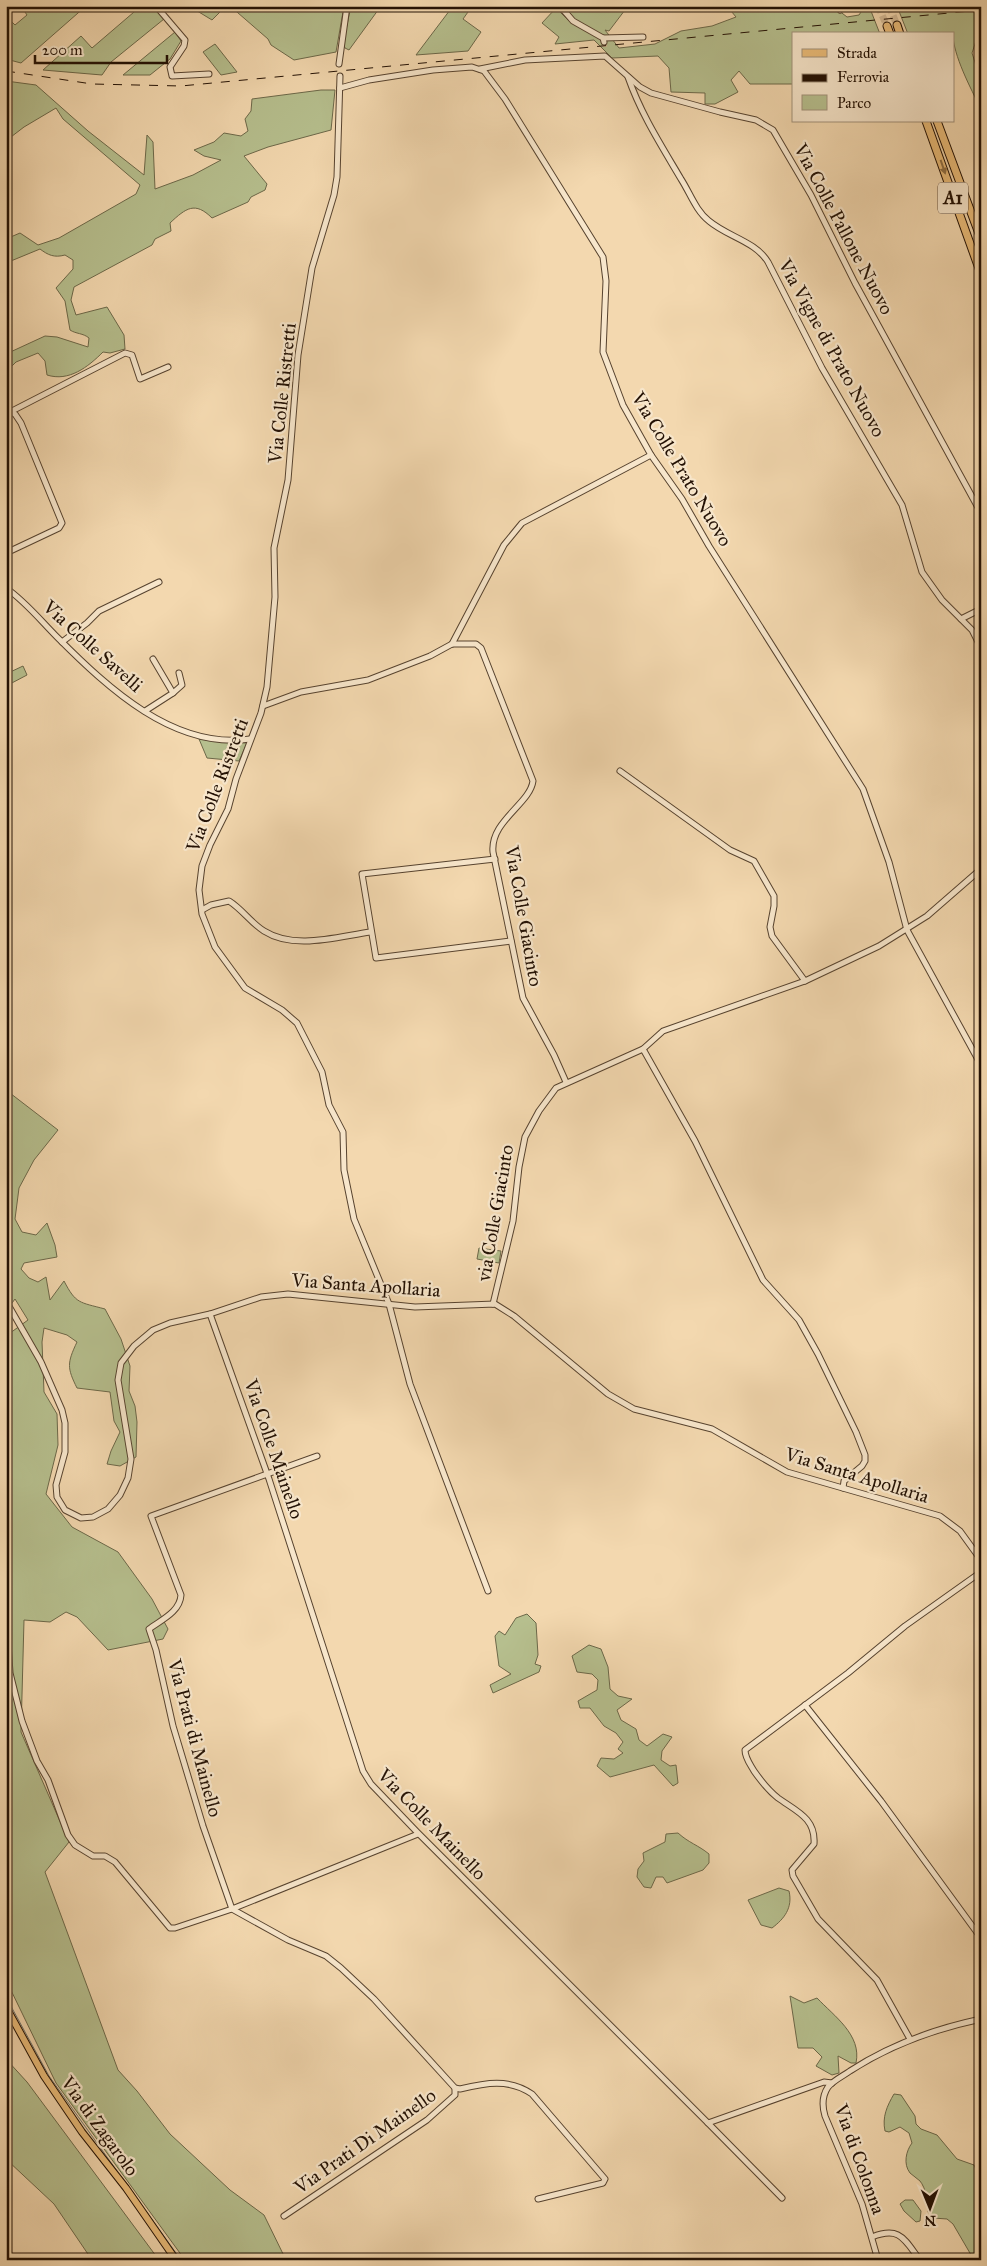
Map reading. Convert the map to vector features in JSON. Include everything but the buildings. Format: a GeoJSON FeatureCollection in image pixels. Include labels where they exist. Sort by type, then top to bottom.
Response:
{"type":"FeatureCollection","features":[{"type":"Feature","properties":{"kind":"highway"},"geometry":{"type":"LineString","coordinates":[[897,25],[899,32]]}},
{"type":"Feature","properties":{"kind":"highway"},"geometry":{"type":"LineString","coordinates":[[886,26],[889,32]]}},
{"type":"Feature","properties":{"kind":"highway","name":"A1"},"geometry":{"type":"LineString","coordinates":[[926,122],[981,274]]}},
{"type":"Feature","properties":{"kind":"highway","name":"A1"},"geometry":{"type":"LineString","coordinates":[[937,122],[981,239]]}},
{"type":"Feature","properties":{"kind":"main road","name":"Via di Zagarolo"},"geometry":{"type":"LineString","coordinates":[[6,2006],[36,2061],[82,2132],[126,2188],[176,2260]]}},
{"type":"Feature","properties":{"kind":"street"},"geometry":{"type":"LineString","coordinates":[[156,6],[185,40],[184,46],[170,67],[172,76],[209,74]]}},
{"type":"Feature","properties":{"kind":"street"},"geometry":{"type":"LineString","coordinates":[[339,64],[347,6]]}},
{"type":"Feature","properties":{"kind":"street"},"geometry":{"type":"LineString","coordinates":[[560,6],[573,21],[603,40],[643,37]]}},
{"type":"Feature","properties":{"kind":"street"},"geometry":{"type":"LineString","coordinates":[[340,88],[364,81],[434,70],[470,67],[480,69],[525,60],[605,56],[605,49]]}},
{"type":"Feature","properties":{"kind":"street","name":"Via Colle Pallone Nuovo"},"geometry":{"type":"LineString","coordinates":[[605,56],[651,93],[756,120],[773,130],[811,195],[855,283],[981,513]]}},
{"type":"Feature","properties":{"kind":"street","name":"Via Colle Prato Nuovo"},"geometry":{"type":"LineString","coordinates":[[480,69],[486,73],[504,99],[604,257],[606,281],[603,352],[623,405],[652,455],[682,499],[709,546],[862,789],[887,856],[907,930],[981,1065]]}},
{"type":"Feature","properties":{"kind":"street","name":"Via Colle Ristretti"},"geometry":{"type":"LineString","coordinates":[[340,76],[337,178],[334,195],[312,268],[297,368],[288,485],[274,548],[275,597],[267,686],[256,731],[250,739],[228,809],[202,866],[199,890],[202,910],[215,947],[245,988],[290,1016],[297,1023],[322,1072],[329,1105],[343,1132],[344,1170],[354,1219],[389,1304],[410,1384],[488,1591]]}},
{"type":"Feature","properties":{"kind":"street","name":"Via Vigne di Prato Nuovo"},"geometry":{"type":"LineString","coordinates":[[628,76],[638,104],[650,127],[700,212],[722,231],[757,249],[768,262],[822,368],[902,505],[922,572],[942,600],[975,635],[981,655]]}},
{"type":"Feature","properties":{"kind":"street"},"geometry":{"type":"LineString","coordinates":[[8,412],[123,354],[130,353],[132,355],[140,379],[168,366]]}},
{"type":"Feature","properties":{"kind":"street"},"geometry":{"type":"LineString","coordinates":[[6,553],[59,528],[62,524],[21,423],[15,414],[8,412]]}},
{"type":"Feature","properties":{"kind":"street"},"geometry":{"type":"LineString","coordinates":[[263,706],[306,690],[368,680],[430,656],[452,644],[504,545],[522,523],[652,455]]}},
{"type":"Feature","properties":{"kind":"street"},"geometry":{"type":"LineString","coordinates":[[62,642],[88,623],[99,611],[159,582]]}},
{"type":"Feature","properties":{"kind":"street","name":"Via Colle Savelli"},"geometry":{"type":"LineString","coordinates":[[6,588],[17,596],[108,685],[145,711],[196,735],[213,740],[250,739]]}},
{"type":"Feature","properties":{"kind":"street"},"geometry":{"type":"LineString","coordinates":[[961,619],[981,609]]}},
{"type":"Feature","properties":{"kind":"street","name":"Via Colle Giacinto"},"geometry":{"type":"LineString","coordinates":[[452,644],[474,644],[481,648],[532,775],[530,790],[512,810],[495,839],[493,848],[525,1004],[550,1046],[566,1082]]}},
{"type":"Feature","properties":{"kind":"street"},"geometry":{"type":"LineString","coordinates":[[153,659],[173,693]]}},
{"type":"Feature","properties":{"kind":"street"},"geometry":{"type":"LineString","coordinates":[[145,711],[182,685],[179,673]]}},
{"type":"Feature","properties":{"kind":"street"},"geometry":{"type":"LineString","coordinates":[[981,695],[981,733]]}},
{"type":"Feature","properties":{"kind":"street"},"geometry":{"type":"LineString","coordinates":[[620,771],[730,850],[755,862],[774,896],[770,927],[772,936],[804,981]]}},
{"type":"Feature","properties":{"kind":"street"},"geometry":{"type":"LineString","coordinates":[[495,859],[362,874],[370,932],[376,958],[511,941]]}},
{"type":"Feature","properties":{"kind":"street","name":"via Colle Giacinto"},"geometry":{"type":"LineString","coordinates":[[493,1304],[513,1221],[519,1167],[525,1137],[550,1094],[566,1082],[643,1049],[663,1031],[804,981],[879,946],[927,916],[981,870]]}},
{"type":"Feature","properties":{"kind":"street"},"geometry":{"type":"LineString","coordinates":[[202,910],[211,905],[229,901],[263,931],[289,942],[307,942],[370,932]]}},
{"type":"Feature","properties":{"kind":"street"},"geometry":{"type":"LineString","coordinates":[[643,1049],[695,1142],[763,1280],[799,1320],[818,1354],[856,1432],[865,1455],[865,1462],[844,1481],[843,1488]]}},
{"type":"Feature","properties":{"kind":"street","name":"Via Santa Apollaria"},"geometry":{"type":"LineString","coordinates":[[6,1301],[41,1362],[62,1410],[65,1452],[56,1485],[59,1502],[68,1512],[84,1518],[97,1516],[111,1506],[125,1486],[128,1478],[131,1460],[118,1388],[119,1372],[123,1359],[138,1342],[159,1327],[210,1314],[254,1299],[280,1294],[425,1307],[493,1304],[501,1307],[608,1394],[634,1410],[712,1429],[777,1468],[942,1518],[960,1531],[981,1560]]}},
{"type":"Feature","properties":{"kind":"street","name":"Via Colle Mainello"},"geometry":{"type":"LineString","coordinates":[[210,1314],[267,1473],[364,1774],[418,1834],[782,2198]]}},
{"type":"Feature","properties":{"kind":"street"},"geometry":{"type":"LineString","coordinates":[[267,1473],[317,1456]]}},
{"type":"Feature","properties":{"kind":"street","name":"Via Prati di Mainello"},"geometry":{"type":"LineString","coordinates":[[232,1909],[202,1822],[173,1726],[156,1650],[149,1630],[176,1609],[181,1598],[177,1582],[150,1517],[267,1473]]}},
{"type":"Feature","properties":{"kind":"street"},"geometry":{"type":"LineString","coordinates":[[910,2039],[875,1978],[818,1919],[792,1876],[793,1869],[814,1844],[808,1820],[800,1812],[780,1800],[767,1787],[753,1769],[745,1754],[748,1746],[848,1673],[905,1626],[981,1572]]}},
{"type":"Feature","properties":{"kind":"street"},"geometry":{"type":"LineString","coordinates":[[6,1614],[10,1673],[22,1721],[70,1838],[93,1856],[105,1856],[115,1862],[170,1928],[232,1909],[418,1834]]}},
{"type":"Feature","properties":{"kind":"street"},"geometry":{"type":"LineString","coordinates":[[805,1705],[881,1801],[981,1938]]}},
{"type":"Feature","properties":{"kind":"street","name":"Via Prati Di Mainello"},"geometry":{"type":"LineString","coordinates":[[232,1909],[288,1940],[326,1956],[374,1999],[455,2088],[455,2095],[427,2120],[284,2216]]}},
{"type":"Feature","properties":{"kind":"street","name":"Via di Colonna"},"geometry":{"type":"LineString","coordinates":[[878,2260],[859,2198],[823,2111],[825,2094],[832,2083],[864,2063],[910,2039],[942,2028],[981,2019]]}},
{"type":"Feature","properties":{"kind":"street","name":"Via Prati Di Mainello"},"geometry":{"type":"LineString","coordinates":[[455,2088],[500,2082],[530,2092],[604,2178],[603,2183],[538,2199]]}},
{"type":"Feature","properties":{"kind":"street"},"geometry":{"type":"LineString","coordinates":[[708,2123],[822,2083],[832,2083]]}},
{"type":"Feature","properties":{"kind":"street"},"geometry":{"type":"LineString","coordinates":[[872,2238],[888,2232],[897,2235],[920,2260]]}},
{"type":"Feature","properties":{"kind":"green space"},"geometry":{"type":"Polygon","coordinates":[[[21,6],[86,6],[21,63],[6,59],[6,16],[15,25],[27,15],[21,6]]]}},
{"type":"Feature","properties":{"kind":"green space"},"geometry":{"type":"Polygon","coordinates":[[[141,6],[152,6],[164,19],[111,62],[102,75],[43,70],[81,36],[92,48],[141,6]]]}},
{"type":"Feature","properties":{"kind":"green space"},"geometry":{"type":"Polygon","coordinates":[[[189,6],[221,6],[222,10],[212,20],[189,6]]]}},
{"type":"Feature","properties":{"kind":"green space"},"geometry":{"type":"Polygon","coordinates":[[[230,6],[344,6],[336,52],[294,60],[271,45],[268,39],[230,6]]]}},
{"type":"Feature","properties":{"kind":"green space"},"geometry":{"type":"Polygon","coordinates":[[[351,6],[381,6],[349,50],[343,44],[351,6]]]}},
{"type":"Feature","properties":{"kind":"green space"},"geometry":{"type":"Polygon","coordinates":[[[453,6],[464,6],[468,12],[463,19],[481,32],[468,51],[416,55],[453,6]]]}},
{"type":"Feature","properties":{"kind":"green space"},"geometry":{"type":"Polygon","coordinates":[[[568,6],[628,6],[609,31],[605,30],[619,48],[655,44],[681,31],[712,26],[736,17],[727,6],[833,6],[847,17],[859,15],[865,6],[869,6],[879,32],[792,32],[792,84],[750,84],[739,71],[731,80],[738,92],[715,104],[705,104],[705,93],[671,92],[669,68],[658,56],[612,58],[594,40],[555,44],[559,37],[542,23],[556,8],[569,21],[568,13],[572,10],[568,6]]]}},
{"type":"Feature","properties":{"kind":"green space"},"geometry":{"type":"Polygon","coordinates":[[[897,6],[981,6],[981,43],[976,41],[972,53],[981,81],[981,109],[959,62],[954,42],[954,32],[907,32],[897,6]]]}},
{"type":"Feature","properties":{"kind":"green space"},"geometry":{"type":"Polygon","coordinates":[[[175,32],[181,41],[170,59],[150,75],[123,75],[175,32]]]}},
{"type":"Feature","properties":{"kind":"green space"},"geometry":{"type":"Polygon","coordinates":[[[215,44],[237,72],[221,75],[203,52],[215,44]]]}},
{"type":"Feature","properties":{"kind":"green space"},"geometry":{"type":"Polygon","coordinates":[[[6,81],[36,85],[88,131],[144,175],[147,135],[153,142],[155,189],[193,175],[221,160],[204,156],[194,150],[214,142],[224,133],[241,136],[248,131],[245,119],[251,111],[252,99],[321,90],[335,90],[331,130],[268,147],[244,156],[267,184],[265,190],[251,197],[248,202],[212,218],[195,208],[186,210],[170,223],[171,231],[155,239],[152,245],[74,287],[71,300],[76,315],[107,307],[124,335],[125,349],[110,353],[103,352],[78,372],[55,377],[47,375],[45,361],[38,353],[16,362],[11,367],[6,366],[6,354],[45,336],[57,337],[88,347],[89,338],[70,330],[65,301],[56,288],[73,269],[73,260],[65,255],[51,255],[40,249],[6,263],[6,239],[20,233],[38,245],[59,238],[136,194],[140,185],[63,119],[56,108],[24,127],[7,140],[6,110],[9,107],[6,106],[6,81]]]}},
{"type":"Feature","properties":{"kind":"green space"},"geometry":{"type":"Polygon","coordinates":[[[23,666],[27,675],[8,685],[6,674],[23,666]]]}},
{"type":"Feature","properties":{"kind":"green space"},"geometry":{"type":"Polygon","coordinates":[[[199,739],[247,743],[239,761],[207,758],[199,739]]]}},
{"type":"Feature","properties":{"kind":"green space"},"geometry":{"type":"Polygon","coordinates":[[[6,1090],[58,1130],[34,1160],[19,1188],[15,1219],[22,1232],[36,1235],[47,1223],[57,1257],[24,1263],[21,1269],[29,1278],[38,1282],[46,1277],[50,1300],[64,1281],[79,1301],[105,1309],[121,1339],[130,1366],[129,1391],[135,1406],[137,1422],[136,1457],[120,1466],[107,1464],[120,1432],[114,1421],[110,1392],[77,1388],[71,1375],[70,1361],[77,1342],[67,1335],[44,1328],[42,1342],[44,1392],[57,1414],[58,1445],[46,1494],[72,1527],[118,1552],[152,1599],[168,1629],[163,1639],[108,1650],[77,1617],[66,1612],[50,1622],[24,1620],[21,1732],[69,1842],[45,1872],[118,2070],[137,2091],[170,2134],[230,2190],[264,2215],[286,2260],[185,2260],[56,2083],[6,1980],[6,1336],[28,1320],[15,1299],[6,1311],[6,1090]]]}},
{"type":"Feature","properties":{"kind":"green space"},"geometry":{"type":"Polygon","coordinates":[[[479,1248],[501,1251],[499,1263],[477,1259],[479,1248]]]}},
{"type":"Feature","properties":{"kind":"green space"},"geometry":{"type":"Polygon","coordinates":[[[527,1614],[536,1623],[538,1655],[535,1664],[541,1666],[539,1672],[493,1693],[490,1685],[511,1674],[499,1666],[495,1636],[499,1631],[505,1635],[516,1618],[527,1614]]]}},
{"type":"Feature","properties":{"kind":"green space"},"geometry":{"type":"Polygon","coordinates":[[[589,1645],[601,1649],[608,1667],[610,1689],[618,1696],[632,1699],[617,1710],[621,1720],[636,1729],[639,1740],[647,1746],[663,1734],[672,1737],[662,1751],[661,1760],[670,1766],[676,1765],[678,1783],[673,1786],[654,1765],[610,1777],[597,1766],[601,1758],[614,1759],[623,1753],[618,1749],[623,1742],[616,1733],[604,1726],[590,1708],[580,1708],[578,1701],[597,1690],[598,1680],[592,1674],[577,1672],[572,1656],[589,1645]]]}},
{"type":"Feature","properties":{"kind":"green space"},"geometry":{"type":"Polygon","coordinates":[[[678,1833],[709,1854],[709,1863],[703,1870],[667,1883],[663,1877],[656,1877],[651,1888],[644,1887],[637,1877],[638,1869],[644,1861],[643,1853],[665,1842],[666,1834],[678,1833]]]}},
{"type":"Feature","properties":{"kind":"green space"},"geometry":{"type":"Polygon","coordinates":[[[779,1888],[789,1891],[789,1908],[780,1921],[772,1928],[761,1925],[748,1900],[779,1888]]]}},
{"type":"Feature","properties":{"kind":"green space"},"geometry":{"type":"Polygon","coordinates":[[[790,1996],[804,2003],[817,1998],[838,2019],[851,2035],[855,2044],[857,2053],[856,2063],[851,2063],[838,2056],[839,2073],[832,2075],[816,2066],[822,2057],[813,2048],[798,2048],[790,1996]]]}},
{"type":"Feature","properties":{"kind":"green space"},"geometry":{"type":"Polygon","coordinates":[[[6,2059],[27,2082],[159,2260],[92,2260],[54,2204],[7,2160],[6,2059]]]}},
{"type":"Feature","properties":{"kind":"green space"},"geometry":{"type":"Polygon","coordinates":[[[894,2094],[901,2095],[915,2116],[916,2124],[921,2129],[937,2135],[957,2159],[974,2165],[981,2179],[981,2260],[974,2260],[953,2224],[947,2219],[933,2218],[928,2212],[928,2200],[924,2187],[910,2173],[906,2162],[908,2150],[912,2143],[909,2133],[900,2127],[889,2132],[885,2131],[884,2121],[886,2112],[894,2094]]]}},
{"type":"Feature","properties":{"kind":"green space"},"geometry":{"type":"Polygon","coordinates":[[[905,2200],[913,2200],[921,2211],[920,2221],[916,2222],[904,2211],[900,2204],[905,2200]]]}},
{"type":"Feature","properties":{"kind":"waterway"},"geometry":{"type":"LineString","coordinates":[[6,1997],[49,2076],[117,2171]]}},
{"type":"Feature","properties":{"kind":"waterway"},"geometry":{"type":"LineString","coordinates":[[146,2211],[181,2260]]}},
{"type":"Feature","properties":{"kind":"tunnel"},"geometry":{"type":"LineString","coordinates":[[878,6],[887,26]]}},
{"type":"Feature","properties":{"kind":"tunnel"},"geometry":{"type":"LineString","coordinates":[[889,6],[897,25]]}},
{"type":"Feature","properties":{"kind":"tunnel"},"geometry":{"type":"LineString","coordinates":[[604,42],[605,49]]}},
{"type":"Feature","properties":{"kind":"railway"},"geometry":{"type":"LineString","coordinates":[[6,71],[92,84],[181,86],[981,10]]}}]}
